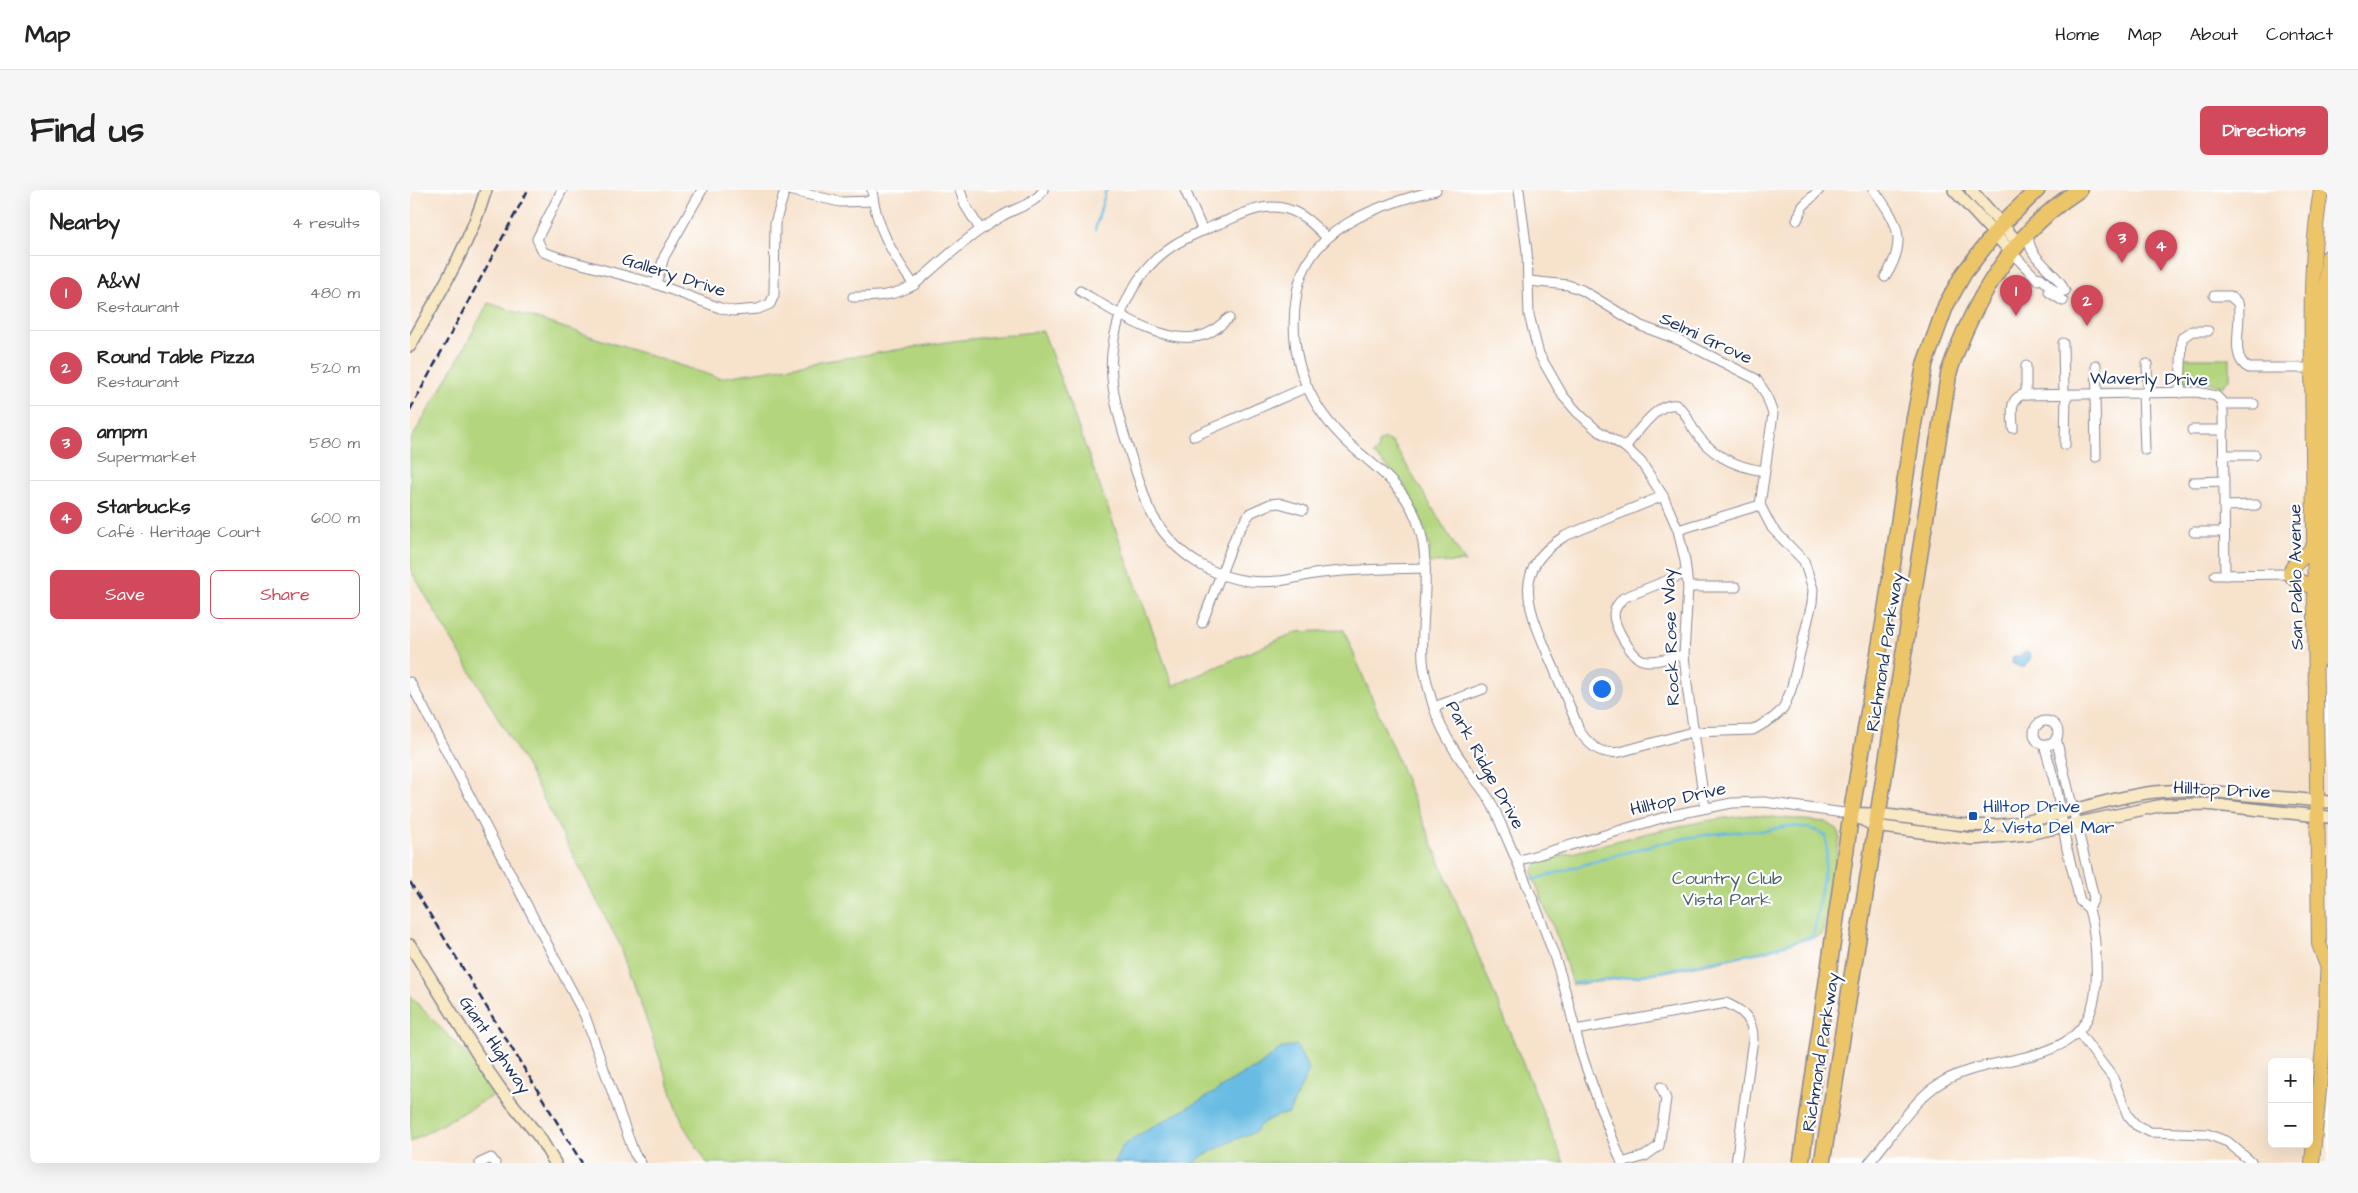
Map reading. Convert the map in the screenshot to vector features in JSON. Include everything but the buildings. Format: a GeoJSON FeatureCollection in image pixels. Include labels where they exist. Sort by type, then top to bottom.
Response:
{"type":"FeatureCollection","features":[{"type":"Feature","properties":{"kind":"highway","name":"Richmond Parkway"},"geometry":{"type":"LineString","coordinates":[[1801,1163],[1851,814],[1925,363],[1937,326],[1950,298],[1972,260],[1998,228],[2037,190]]}},
{"type":"Feature","properties":{"kind":"highway","name":"Richmond Parkway"},"geometry":{"type":"LineString","coordinates":[[1822,1163],[1949,372],[1960,339],[1975,308],[1994,276],[2030,230],[2060,203],[2079,190]]}},
{"type":"Feature","properties":{"kind":"main road"},"geometry":{"type":"LineString","coordinates":[[410,346],[463,249],[479,214],[486,190]]}},
{"type":"Feature","properties":{"kind":"main road"},"geometry":{"type":"LineString","coordinates":[[1954,190],[1998,228]]}},
{"type":"Feature","properties":{"kind":"main road"},"geometry":{"type":"LineString","coordinates":[[1971,190],[2015,248]]}},
{"type":"Feature","properties":{"kind":"main road","name":"San Pablo Avenue"},"geometry":{"type":"LineString","coordinates":[[2312,1163],[2325,1028],[2327,960],[2319,944],[2323,816],[2316,588],[2311,298],[2321,190]]}},
{"type":"Feature","properties":{"kind":"main road","name":"San Pablo Avenue"},"geometry":{"type":"LineString","coordinates":[[2328,257],[2325,291],[2324,370],[2328,660]]}},
{"type":"Feature","properties":{"kind":"main road"},"geometry":{"type":"LineString","coordinates":[[2315,543],[2310,552],[2294,564],[2290,574],[2297,581],[2316,588]]}},
{"type":"Feature","properties":{"kind":"main road","name":"Hilltop Drive"},"geometry":{"type":"LineString","coordinates":[[1876,819],[1986,826],[2019,823],[2146,793],[2172,790],[2322,801]]}},
{"type":"Feature","properties":{"kind":"main road","name":"Hilltop Drive"},"geometry":{"type":"LineString","coordinates":[[1851,814],[1973,839],[2008,837],[2063,827],[2141,808],[2184,804],[2323,816]]}},
{"type":"Feature","properties":{"kind":"main road","name":"Giant Highway"},"geometry":{"type":"LineString","coordinates":[[410,945],[486,1068],[540,1138],[555,1163]]}},
{"type":"Feature","properties":{"kind":"street","name":"Gallery Drive"},"geometry":{"type":"LineString","coordinates":[[562,190],[537,239],[543,252],[656,284],[720,308],[747,310],[767,306],[774,295],[775,223],[785,190]]}},
{"type":"Feature","properties":{"kind":"street"},"geometry":{"type":"LineString","coordinates":[[656,284],[664,257],[702,190]]}},
{"type":"Feature","properties":{"kind":"street"},"geometry":{"type":"LineString","coordinates":[[789,190],[840,202],[873,201]]}},
{"type":"Feature","properties":{"kind":"street"},"geometry":{"type":"LineString","coordinates":[[872,190],[873,201],[889,246],[914,285]]}},
{"type":"Feature","properties":{"kind":"street"},"geometry":{"type":"LineString","coordinates":[[960,190],[965,205],[980,229]]}},
{"type":"Feature","properties":{"kind":"street"},"geometry":{"type":"LineString","coordinates":[[853,297],[891,295],[914,285],[980,229],[1002,215],[1034,200],[1040,196],[1043,190]]}},
{"type":"Feature","properties":{"kind":"street"},"geometry":{"type":"LineString","coordinates":[[1185,190],[1203,230]]}},
{"type":"Feature","properties":{"kind":"street","name":"Park Ridge Drive"},"geometry":{"type":"LineString","coordinates":[[1436,190],[1402,199],[1361,215],[1327,238],[1316,250],[1304,267],[1298,290],[1294,339],[1298,364],[1307,387],[1320,411],[1336,430],[1387,475],[1403,494],[1416,517],[1423,541],[1425,568],[1423,662],[1434,707],[1446,736],[1470,775],[1487,794],[1517,861],[1557,964],[1582,1055],[1622,1163]]}},
{"type":"Feature","properties":{"kind":"street","name":"Rock Rose Way"},"geometry":{"type":"LineString","coordinates":[[1519,190],[1529,281],[1529,315],[1533,334],[1549,374],[1563,396],[1578,413],[1597,430],[1625,447],[1642,462],[1664,496],[1678,530],[1688,587],[1684,655],[1692,732],[1705,807]]}},
{"type":"Feature","properties":{"kind":"street"},"geometry":{"type":"LineString","coordinates":[[1797,220],[1803,206],[1819,190]]}},
{"type":"Feature","properties":{"kind":"street"},"geometry":{"type":"LineString","coordinates":[[1874,190],[1892,216],[1897,228],[1899,241],[1894,263],[1885,277]]}},
{"type":"Feature","properties":{"kind":"street"},"geometry":{"type":"LineString","coordinates":[[1327,238],[1299,214],[1273,207],[1250,211],[1203,230],[1173,246],[1136,283],[1120,315],[1112,353],[1112,384],[1119,413],[1148,507],[1164,535],[1175,547],[1198,564],[1236,580],[1264,582],[1335,572],[1425,568]]}},
{"type":"Feature","properties":{"kind":"street"},"geometry":{"type":"LineString","coordinates":[[2030,230],[2028,240],[2032,251],[2065,290],[2056,292],[2041,278],[2035,277]]}},
{"type":"Feature","properties":{"kind":"street"},"geometry":{"type":"LineString","coordinates":[[2015,248],[2056,284],[2061,286]]}},
{"type":"Feature","properties":{"kind":"street"},"geometry":{"type":"LineString","coordinates":[[2015,248],[2035,277],[2054,297],[2063,301]]}},
{"type":"Feature","properties":{"kind":"street","name":"Selmi Grove"},"geometry":{"type":"LineString","coordinates":[[1529,281],[1568,285],[1582,290],[1641,326],[1679,340],[1756,379],[1766,394],[1773,414],[1760,505]]}},
{"type":"Feature","properties":{"kind":"street"},"geometry":{"type":"LineString","coordinates":[[1080,291],[1148,330],[1175,337],[1203,336],[1214,331],[1229,318]]}},
{"type":"Feature","properties":{"kind":"street"},"geometry":{"type":"LineString","coordinates":[[2214,296],[2230,296],[2238,303],[2238,354],[2244,366],[2249,368],[2312,368]]}},
{"type":"Feature","properties":{"kind":"street"},"geometry":{"type":"LineString","coordinates":[[2180,393],[2182,338],[2189,332],[2208,331]]}},
{"type":"Feature","properties":{"kind":"street"},"geometry":{"type":"LineString","coordinates":[[2063,343],[2064,445]]}},
{"type":"Feature","properties":{"kind":"street"},"geometry":{"type":"LineString","coordinates":[[2145,450],[2147,364]]}},
{"type":"Feature","properties":{"kind":"street"},"geometry":{"type":"LineString","coordinates":[[2096,365],[2096,456]]}},
{"type":"Feature","properties":{"kind":"street"},"geometry":{"type":"LineString","coordinates":[[2013,428],[2013,402],[2017,397],[2024,395],[2026,366]]}},
{"type":"Feature","properties":{"kind":"street"},"geometry":{"type":"LineString","coordinates":[[1194,436],[1307,387]]}},
{"type":"Feature","properties":{"kind":"street","name":"Waverly Drive"},"geometry":{"type":"LineString","coordinates":[[2024,395],[2210,393],[2219,398],[2222,404],[2224,455],[2225,575]]}},
{"type":"Feature","properties":{"kind":"street"},"geometry":{"type":"LineString","coordinates":[[2222,404],[2254,404]]}},
{"type":"Feature","properties":{"kind":"street"},"geometry":{"type":"LineString","coordinates":[[1625,447],[1656,412],[1663,407],[1676,405],[1685,414],[1695,432],[1714,452],[1738,465],[1764,471]]}},
{"type":"Feature","properties":{"kind":"street"},"geometry":{"type":"LineString","coordinates":[[2192,430],[2223,430]]}},
{"type":"Feature","properties":{"kind":"street"},"geometry":{"type":"LineString","coordinates":[[2224,455],[2255,455]]}},
{"type":"Feature","properties":{"kind":"street"},"geometry":{"type":"LineString","coordinates":[[2193,482],[2224,481]]}},
{"type":"Feature","properties":{"kind":"street"},"geometry":{"type":"LineString","coordinates":[[1664,496],[1565,536],[1552,544],[1542,554],[1533,568],[1528,595],[1529,609],[1580,732],[1588,743],[1608,754],[1692,732],[1754,730],[1783,709],[1791,690],[1812,603],[1813,589],[1804,561],[1772,528],[1760,505],[1678,530]]}},
{"type":"Feature","properties":{"kind":"street"},"geometry":{"type":"LineString","coordinates":[[1202,624],[1236,535],[1250,513],[1270,504],[1279,503],[1303,510]]}},
{"type":"Feature","properties":{"kind":"street"},"geometry":{"type":"LineString","coordinates":[[2224,506],[2256,505]]}},
{"type":"Feature","properties":{"kind":"street"},"geometry":{"type":"LineString","coordinates":[[2194,532],[2224,532]]}},
{"type":"Feature","properties":{"kind":"street"},"geometry":{"type":"LineString","coordinates":[[1684,655],[1641,660],[1631,652],[1614,615],[1616,606],[1623,598],[1686,572]]}},
{"type":"Feature","properties":{"kind":"street"},"geometry":{"type":"LineString","coordinates":[[2215,575],[2290,574]]}},
{"type":"Feature","properties":{"kind":"street"},"geometry":{"type":"LineString","coordinates":[[1688,587],[1736,587]]}},
{"type":"Feature","properties":{"kind":"street"},"geometry":{"type":"LineString","coordinates":[[410,682],[585,1016],[631,1144],[641,1163]]}},
{"type":"Feature","properties":{"kind":"street"},"geometry":{"type":"LineString","coordinates":[[1434,707],[1483,689]]}},
{"type":"Feature","properties":{"kind":"street"},"geometry":{"type":"LineString","coordinates":[[1870,1163],[1920,1100],[1934,1087],[1957,1075],[1980,1067],[2049,1050],[2066,1043],[2079,1033],[2090,1012],[2095,997],[2096,952],[2089,909],[2094,898],[2056,738],[2057,733],[2054,725],[2046,721],[2035,727],[2034,736],[2036,740],[2048,744],[2056,738]]}},
{"type":"Feature","properties":{"kind":"street"},"geometry":{"type":"LineString","coordinates":[[2044,744],[2080,900],[2089,909]]}},
{"type":"Feature","properties":{"kind":"street","name":"Hilltop Drive"},"geometry":{"type":"LineString","coordinates":[[1517,861],[1582,840],[1705,807],[1732,803],[1764,802],[1851,814]]}},
{"type":"Feature","properties":{"kind":"street"},"geometry":{"type":"LineString","coordinates":[[1575,1030],[1726,1003],[1745,1014],[1750,1021],[1753,1039],[1736,1163]]}},
{"type":"Feature","properties":{"kind":"street"},"geometry":{"type":"LineString","coordinates":[[2079,1033],[2113,1078],[2128,1116],[2136,1126],[2150,1132],[2207,1134],[2228,1142],[2252,1163]]}},
{"type":"Feature","properties":{"kind":"street"},"geometry":{"type":"LineString","coordinates":[[1622,1163],[1645,1156],[1659,1146],[1666,1099],[1662,1087]]}},
{"type":"Feature","properties":{"kind":"street"},"geometry":{"type":"LineString","coordinates":[[480,1163],[493,1160]]}},
{"type":"Feature","properties":{"kind":"green space"},"geometry":{"type":"Polygon","coordinates":[[[488,303],[719,378],[953,341],[1043,331],[1173,686],[1296,632],[1344,630],[1564,1163],[707,1163],[683,1125],[621,947],[527,767],[410,569],[410,441],[460,356],[488,303]]]}},
{"type":"Feature","properties":{"kind":"green space"},"geometry":{"type":"Polygon","coordinates":[[[2183,358],[2230,358],[2230,378],[2222,387],[2208,382],[2183,382],[2183,358]]]}},
{"type":"Feature","properties":{"kind":"green space"},"geometry":{"type":"Polygon","coordinates":[[[1385,439],[1393,443],[1465,562],[1431,563],[1424,559],[1430,550],[1423,522],[1417,509],[1403,485],[1384,463],[1373,454],[1378,451],[1378,443],[1385,439]]]}},
{"type":"Feature","properties":{"kind":"green space","name":"Country Club Vista Park"},"geometry":{"type":"Polygon","coordinates":[[[1751,815],[1826,822],[1837,829],[1840,838],[1822,935],[1698,966],[1572,985],[1562,949],[1533,877],[1533,870],[1540,862],[1644,834],[1724,818],[1751,815]]]}},
{"type":"Feature","properties":{"kind":"green space"},"geometry":{"type":"Polygon","coordinates":[[[410,996],[502,1091],[410,1142],[410,996]]]}},
{"type":"Feature","properties":{"kind":"water"},"geometry":{"type":"Polygon","coordinates":[[[2026,652],[2030,653],[2031,657],[2025,667],[2012,663],[2013,656],[2020,656],[2026,652]]]}},
{"type":"Feature","properties":{"kind":"water"},"geometry":{"type":"Polygon","coordinates":[[[1296,1045],[1309,1070],[1289,1113],[1269,1119],[1261,1124],[1255,1132],[1204,1155],[1194,1163],[1114,1163],[1121,1148],[1130,1140],[1215,1092],[1240,1075],[1256,1068],[1280,1049],[1296,1045]]]}},
{"type":"Feature","properties":{"kind":"waterway"},"geometry":{"type":"LineString","coordinates":[[1095,230],[1106,190]]}},
{"type":"Feature","properties":{"kind":"waterway"},"geometry":{"type":"LineString","coordinates":[[1532,880],[1675,840],[1733,832],[1765,831],[1787,826],[1805,828],[1826,836],[1827,853],[1813,938]]}},
{"type":"Feature","properties":{"kind":"waterway"},"geometry":{"type":"LineString","coordinates":[[1700,963],[1761,952],[1813,936]]}},
{"type":"Feature","properties":{"kind":"waterway"},"geometry":{"type":"LineString","coordinates":[[1573,983],[1638,976],[1696,964]]}},
{"type":"Feature","properties":{"kind":"railway"},"geometry":{"type":"LineString","coordinates":[[410,410],[528,190]]}},
{"type":"Feature","properties":{"kind":"railway"},"geometry":{"type":"LineString","coordinates":[[410,882],[582,1163]]}},
{"type":"Feature","properties":{"kind":"place","name":"ampm"},"geometry":{"type":"Point","coordinates":[2122,263]}},
{"type":"Feature","properties":{"kind":"place","name":"Starbucks"},"geometry":{"type":"Point","coordinates":[2161,271]}},
{"type":"Feature","properties":{"kind":"place","name":"A&W"},"geometry":{"type":"Point","coordinates":[2016,316]}},
{"type":"Feature","properties":{"kind":"place","name":"Round Table Pizza"},"geometry":{"type":"Point","coordinates":[2087,326]}},
{"type":"Feature","properties":{"kind":"place","name":"Hilltop Drive & Vista Del Mar"},"geometry":{"type":"Point","coordinates":[1973,816]}}]}
